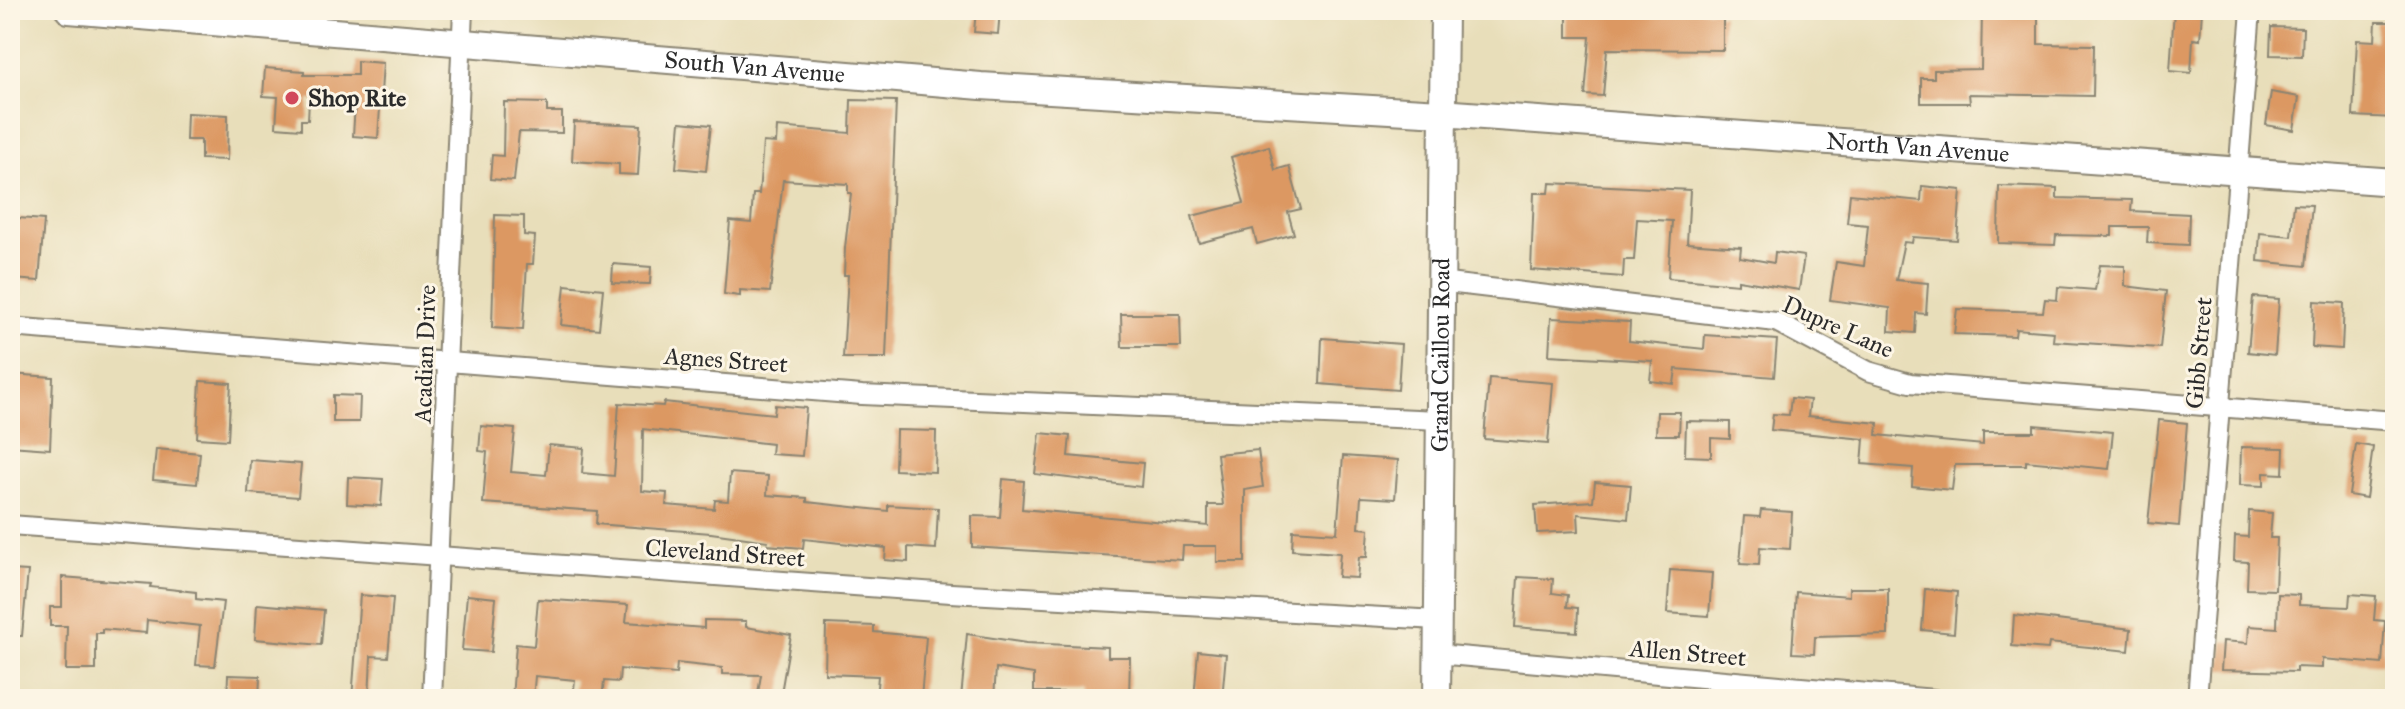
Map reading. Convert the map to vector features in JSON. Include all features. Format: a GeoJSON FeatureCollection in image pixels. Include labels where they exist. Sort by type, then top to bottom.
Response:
{"type":"FeatureCollection","features":[{"type":"Feature","properties":{"kind":"main road","name":"South Van Avenue"},"geometry":{"type":"LineString","coordinates":[[69,10],[981,86],[1441,113]]}},
{"type":"Feature","properties":{"kind":"main road","name":"Grand Caillou Road"},"geometry":{"type":"LineString","coordinates":[[1437,699],[1444,10]]}},
{"type":"Feature","properties":{"kind":"main road","name":"North Van Avenue"},"geometry":{"type":"LineString","coordinates":[[1441,113],[2395,182]]}},
{"type":"Feature","properties":{"kind":"street","name":"Acadian Drive"},"geometry":{"type":"LineString","coordinates":[[432,699],[441,557],[463,10]]}},
{"type":"Feature","properties":{"kind":"street","name":"Gibb Street"},"geometry":{"type":"LineString","coordinates":[[2197,699],[2251,10]]}},
{"type":"Feature","properties":{"kind":"street","name":"Dupre Lane"},"geometry":{"type":"LineString","coordinates":[[1439,282],[1776,322],[1868,371],[1910,383],[2395,421]]}},
{"type":"Feature","properties":{"kind":"street","name":"Agnes Street"},"geometry":{"type":"LineString","coordinates":[[10,327],[952,400],[1440,420]]}},
{"type":"Feature","properties":{"kind":"street","name":"Cleveland Street"},"geometry":{"type":"LineString","coordinates":[[10,525],[951,593],[1438,620]]}},
{"type":"Feature","properties":{"kind":"street","name":"Allen Street"},"geometry":{"type":"LineString","coordinates":[[1437,654],[1934,699]]}},
{"type":"Feature","properties":{"kind":"building"},"geometry":{"type":"Polygon","coordinates":[[[976,10],[1000,10],[998,34],[974,32],[976,10]]]}},
{"type":"Feature","properties":{"kind":"building"},"geometry":{"type":"Polygon","coordinates":[[[1584,10],[1718,10],[1718,15],[1723,15],[1723,50],[1607,49],[1603,96],[1585,95],[1590,37],[1567,37],[1567,15],[1584,16],[1584,10]]]}},
{"type":"Feature","properties":{"kind":"building"},"geometry":{"type":"Polygon","coordinates":[[[1982,10],[2038,10],[2038,44],[2094,45],[2093,96],[1969,94],[1970,103],[1921,103],[1921,78],[1934,78],[1934,70],[1981,69],[1982,10]]]}},
{"type":"Feature","properties":{"kind":"building"},"geometry":{"type":"Polygon","coordinates":[[[2174,10],[2202,10],[2200,40],[2193,39],[2191,73],[2170,71],[2174,10]]]}},
{"type":"Feature","properties":{"kind":"building"},"geometry":{"type":"Polygon","coordinates":[[[2376,22],[2395,22],[2395,118],[2353,116],[2357,40],[2375,41],[2376,22]]]}},
{"type":"Feature","properties":{"kind":"building"},"geometry":{"type":"Polygon","coordinates":[[[2271,27],[2303,28],[2302,56],[2270,55],[2271,27]]]}},
{"type":"Feature","properties":{"kind":"building"},"geometry":{"type":"Polygon","coordinates":[[[357,61],[383,63],[378,138],[353,136],[355,103],[309,100],[308,120],[301,120],[301,129],[276,127],[278,97],[263,96],[265,68],[304,71],[304,75],[357,75],[357,61]]]}},
{"type":"Feature","properties":{"kind":"building"},"geometry":{"type":"Polygon","coordinates":[[[2271,92],[2299,97],[2294,130],[2266,125],[2271,92]]]}},
{"type":"Feature","properties":{"kind":"building"},"geometry":{"type":"Polygon","coordinates":[[[851,100],[896,101],[886,358],[843,358],[848,275],[844,275],[845,248],[851,193],[848,193],[848,184],[783,180],[770,292],[740,290],[740,296],[724,294],[730,221],[751,223],[753,194],[759,194],[763,142],[776,143],[777,127],[850,133],[851,100]]]}},
{"type":"Feature","properties":{"kind":"building"},"geometry":{"type":"Polygon","coordinates":[[[504,102],[547,103],[547,112],[562,112],[562,133],[519,132],[514,181],[490,179],[492,155],[503,156],[504,102]]]}},
{"type":"Feature","properties":{"kind":"building"},"geometry":{"type":"Polygon","coordinates":[[[187,113],[228,115],[227,160],[201,159],[201,140],[186,140],[187,113]]]}},
{"type":"Feature","properties":{"kind":"building"},"geometry":{"type":"Polygon","coordinates":[[[574,122],[641,125],[638,175],[619,174],[619,164],[572,161],[574,122]]]}},
{"type":"Feature","properties":{"kind":"building"},"geometry":{"type":"Polygon","coordinates":[[[680,122],[711,125],[706,171],[676,168],[680,122]]]}},
{"type":"Feature","properties":{"kind":"building"},"geometry":{"type":"Polygon","coordinates":[[[1269,146],[1275,170],[1289,166],[1301,209],[1288,212],[1294,234],[1257,244],[1253,229],[1199,243],[1192,216],[1244,203],[1231,157],[1269,146]]]}},
{"type":"Feature","properties":{"kind":"building"},"geometry":{"type":"Polygon","coordinates":[[[1550,183],[1690,190],[1687,243],[1741,247],[1740,257],[1774,263],[1775,252],[1804,256],[1799,290],[1738,280],[1738,284],[1668,278],[1672,221],[1637,219],[1634,260],[1624,260],[1623,277],[1531,270],[1534,193],[1549,193],[1550,183]]]}},
{"type":"Feature","properties":{"kind":"building"},"geometry":{"type":"Polygon","coordinates":[[[1922,186],[1961,190],[1957,240],[1913,237],[1912,243],[1904,242],[1896,280],[1928,283],[1926,314],[1916,313],[1915,333],[1889,331],[1890,308],[1830,300],[1836,262],[1864,266],[1868,225],[1847,223],[1850,194],[1921,201],[1922,186]]]}},
{"type":"Feature","properties":{"kind":"building"},"geometry":{"type":"Polygon","coordinates":[[[1999,186],[2057,188],[2057,198],[2132,200],[2131,211],[2189,214],[2188,245],[2147,243],[2148,227],[2112,227],[2112,236],[2056,235],[2055,245],[1998,243],[1999,186]]]}},
{"type":"Feature","properties":{"kind":"building"},"geometry":{"type":"Polygon","coordinates":[[[2294,204],[2312,205],[2306,266],[2258,261],[2260,233],[2291,236],[2294,204]]]}},
{"type":"Feature","properties":{"kind":"building"},"geometry":{"type":"Polygon","coordinates":[[[495,215],[524,216],[524,235],[535,236],[533,264],[527,264],[523,330],[492,328],[495,215]]]}},
{"type":"Feature","properties":{"kind":"building"},"geometry":{"type":"Polygon","coordinates":[[[18,218],[44,220],[39,281],[13,279],[10,239],[16,240],[18,218]]]}},
{"type":"Feature","properties":{"kind":"building"},"geometry":{"type":"Polygon","coordinates":[[[613,264],[651,267],[650,284],[612,283],[613,264]]]}},
{"type":"Feature","properties":{"kind":"building"},"geometry":{"type":"Polygon","coordinates":[[[2100,265],[2125,266],[2125,286],[2166,291],[2160,348],[2053,341],[2054,332],[2016,329],[2015,336],[1954,334],[1957,309],[2043,312],[2045,299],[2057,300],[2058,287],[2095,290],[2100,265]]]}},
{"type":"Feature","properties":{"kind":"building"},"geometry":{"type":"Polygon","coordinates":[[[565,285],[603,289],[599,329],[561,325],[565,285]]]}},
{"type":"Feature","properties":{"kind":"building"},"geometry":{"type":"Polygon","coordinates":[[[2253,297],[2279,299],[2275,355],[2248,352],[2253,297]]]}},
{"type":"Feature","properties":{"kind":"building"},"geometry":{"type":"Polygon","coordinates":[[[2314,301],[2344,303],[2342,349],[2312,347],[2314,301]]]}},
{"type":"Feature","properties":{"kind":"building"},"geometry":{"type":"Polygon","coordinates":[[[1121,314],[1180,314],[1181,347],[1122,347],[1121,314]]]}},
{"type":"Feature","properties":{"kind":"building"},"geometry":{"type":"Polygon","coordinates":[[[1551,318],[1630,322],[1629,341],[1704,349],[1705,335],[1777,340],[1774,377],[1676,369],[1674,384],[1650,381],[1652,361],[1549,355],[1551,318]]]}},
{"type":"Feature","properties":{"kind":"building"},"geometry":{"type":"Polygon","coordinates":[[[1322,338],[1401,344],[1398,390],[1320,384],[1322,338]]]}},
{"type":"Feature","properties":{"kind":"building"},"geometry":{"type":"Polygon","coordinates":[[[10,374],[53,377],[50,449],[10,446],[10,374]]]}},
{"type":"Feature","properties":{"kind":"building"},"geometry":{"type":"Polygon","coordinates":[[[1489,378],[1553,383],[1548,444],[1484,439],[1489,378]]]}},
{"type":"Feature","properties":{"kind":"building"},"geometry":{"type":"Polygon","coordinates":[[[200,381],[231,383],[228,440],[197,438],[200,381]]]}},
{"type":"Feature","properties":{"kind":"building"},"geometry":{"type":"Polygon","coordinates":[[[333,395],[360,396],[359,422],[333,422],[333,395]]]}},
{"type":"Feature","properties":{"kind":"building"},"geometry":{"type":"Polygon","coordinates":[[[1791,398],[1810,400],[1808,416],[1878,423],[1877,435],[1983,445],[1983,432],[2034,432],[2034,425],[2113,432],[2109,469],[2026,461],[2026,465],[1955,465],[1952,490],[1912,486],[1913,468],[1862,464],[1864,439],[1771,430],[1773,414],[1789,415],[1791,398]]]}},
{"type":"Feature","properties":{"kind":"building"},"geometry":{"type":"Polygon","coordinates":[[[664,402],[774,414],[775,405],[806,408],[802,456],[771,454],[772,444],[643,429],[642,491],[667,493],[666,505],[714,509],[715,500],[728,501],[730,473],[768,476],[767,495],[888,511],[888,505],[938,508],[936,549],[908,547],[908,562],[885,560],[886,548],[804,539],[803,548],[767,545],[768,541],[711,533],[596,524],[597,511],[483,503],[487,452],[479,451],[481,426],[515,429],[511,472],[546,475],[549,445],[584,448],[582,473],[614,476],[619,403],[663,406],[664,402]]]}},
{"type":"Feature","properties":{"kind":"building"},"geometry":{"type":"Polygon","coordinates":[[[1657,412],[1680,412],[1679,435],[1656,435],[1657,412]]]}},
{"type":"Feature","properties":{"kind":"building"},"geometry":{"type":"Polygon","coordinates":[[[2159,420],[2187,423],[2179,526],[2148,523],[2159,420]]]}},
{"type":"Feature","properties":{"kind":"building"},"geometry":{"type":"Polygon","coordinates":[[[1686,421],[1730,422],[1730,439],[1711,438],[1711,457],[1685,456],[1686,421]]]}},
{"type":"Feature","properties":{"kind":"building"},"geometry":{"type":"Polygon","coordinates":[[[896,430],[936,431],[935,472],[895,470],[896,430]]]}},
{"type":"Feature","properties":{"kind":"building"},"geometry":{"type":"Polygon","coordinates":[[[1040,433],[1070,436],[1068,456],[1143,463],[1141,487],[1035,474],[1040,433]]]}},
{"type":"Feature","properties":{"kind":"building"},"geometry":{"type":"Polygon","coordinates":[[[2356,444],[2373,447],[2366,498],[2349,495],[2356,444]]]}},
{"type":"Feature","properties":{"kind":"building"},"geometry":{"type":"Polygon","coordinates":[[[2241,447],[2284,448],[2283,474],[2264,473],[2264,486],[2240,485],[2241,447]]]}},
{"type":"Feature","properties":{"kind":"building"},"geometry":{"type":"Polygon","coordinates":[[[156,449],[200,453],[197,484],[153,480],[156,449]]]}},
{"type":"Feature","properties":{"kind":"building"},"geometry":{"type":"Polygon","coordinates":[[[1258,450],[1263,487],[1245,490],[1245,562],[1217,562],[1217,546],[1183,546],[1182,560],[972,547],[972,516],[1000,517],[1003,479],[1024,481],[1022,509],[1208,526],[1208,505],[1223,505],[1217,454],[1258,450]]]}},
{"type":"Feature","properties":{"kind":"building"},"geometry":{"type":"Polygon","coordinates":[[[1343,456],[1398,460],[1395,499],[1361,497],[1359,528],[1369,529],[1367,557],[1359,557],[1357,578],[1338,577],[1340,553],[1292,550],[1293,530],[1337,533],[1343,456]]]}},
{"type":"Feature","properties":{"kind":"building"},"geometry":{"type":"Polygon","coordinates":[[[250,460],[301,464],[298,497],[248,493],[250,460]]]}},
{"type":"Feature","properties":{"kind":"building"},"geometry":{"type":"Polygon","coordinates":[[[348,477],[383,479],[381,506],[347,504],[348,477]]]}},
{"type":"Feature","properties":{"kind":"building"},"geometry":{"type":"Polygon","coordinates":[[[1595,482],[1631,485],[1628,519],[1578,514],[1579,531],[1537,533],[1535,505],[1593,501],[1595,482]]]}},
{"type":"Feature","properties":{"kind":"building"},"geometry":{"type":"Polygon","coordinates":[[[1761,510],[1792,512],[1790,549],[1760,547],[1759,565],[1740,564],[1744,516],[1760,517],[1761,510]]]}},
{"type":"Feature","properties":{"kind":"building"},"geometry":{"type":"Polygon","coordinates":[[[2249,511],[2272,513],[2270,538],[2277,538],[2275,590],[2247,589],[2248,562],[2234,561],[2235,536],[2248,537],[2249,511]]]}},
{"type":"Feature","properties":{"kind":"building"},"geometry":{"type":"Polygon","coordinates":[[[10,570],[28,571],[22,636],[10,636],[10,570]]]}},
{"type":"Feature","properties":{"kind":"building"},"geometry":{"type":"Polygon","coordinates":[[[1670,570],[1712,573],[1709,616],[1667,613],[1670,570]]]}},
{"type":"Feature","properties":{"kind":"building"},"geometry":{"type":"Polygon","coordinates":[[[62,577],[151,584],[150,587],[196,592],[196,599],[223,602],[215,666],[196,665],[200,626],[147,620],[146,633],[102,629],[102,633],[96,633],[96,670],[66,670],[67,626],[50,626],[50,607],[62,607],[62,577]]]}},
{"type":"Feature","properties":{"kind":"building"},"geometry":{"type":"Polygon","coordinates":[[[1518,577],[1553,579],[1552,593],[1568,595],[1567,607],[1578,608],[1577,632],[1515,627],[1518,577]]]}},
{"type":"Feature","properties":{"kind":"building"},"geometry":{"type":"Polygon","coordinates":[[[1849,588],[1888,588],[1888,635],[1815,637],[1814,654],[1792,653],[1796,592],[1849,596],[1849,588]]]}},
{"type":"Feature","properties":{"kind":"building"},"geometry":{"type":"Polygon","coordinates":[[[1925,589],[1957,592],[1954,633],[1922,630],[1925,589]]]}},
{"type":"Feature","properties":{"kind":"building"},"geometry":{"type":"Polygon","coordinates":[[[2278,594],[2299,595],[2299,605],[2349,607],[2350,594],[2376,596],[2374,620],[2385,621],[2382,664],[2322,659],[2322,668],[2296,667],[2296,672],[2221,670],[2223,641],[2248,643],[2249,626],[2277,628],[2278,594]]]}},
{"type":"Feature","properties":{"kind":"building"},"geometry":{"type":"Polygon","coordinates":[[[360,595],[393,598],[388,657],[371,656],[369,699],[352,699],[360,595]]]}},
{"type":"Feature","properties":{"kind":"building"},"geometry":{"type":"Polygon","coordinates":[[[467,595],[496,598],[491,652],[462,650],[467,595]]]}},
{"type":"Feature","properties":{"kind":"building"},"geometry":{"type":"Polygon","coordinates":[[[538,599],[628,605],[626,622],[704,628],[704,620],[746,621],[746,627],[791,635],[780,699],[757,699],[761,675],[722,674],[722,668],[677,663],[676,674],[620,669],[619,682],[604,681],[602,699],[573,698],[575,680],[535,676],[533,699],[512,699],[516,644],[534,646],[538,599]]]}},
{"type":"Feature","properties":{"kind":"building"},"geometry":{"type":"Polygon","coordinates":[[[257,604],[324,610],[321,645],[255,639],[257,604]]]}},
{"type":"Feature","properties":{"kind":"building"},"geometry":{"type":"Polygon","coordinates":[[[2014,615],[2131,629],[2129,651],[2049,643],[2048,649],[2012,646],[2014,615]]]}},
{"type":"Feature","properties":{"kind":"building"},"geometry":{"type":"Polygon","coordinates":[[[826,624],[874,626],[874,632],[926,637],[921,699],[876,699],[878,676],[825,674],[826,624]]]}},
{"type":"Feature","properties":{"kind":"building"},"geometry":{"type":"Polygon","coordinates":[[[967,634],[1026,643],[1108,647],[1108,657],[1130,657],[1129,699],[1083,699],[1084,692],[1034,692],[1034,674],[996,668],[994,699],[961,699],[967,634]]]}},
{"type":"Feature","properties":{"kind":"building"},"geometry":{"type":"Polygon","coordinates":[[[1198,651],[1226,654],[1222,699],[1194,699],[1198,651]]]}},
{"type":"Feature","properties":{"kind":"building"},"geometry":{"type":"Polygon","coordinates":[[[228,675],[260,676],[259,699],[227,699],[228,675]]]}},
{"type":"Feature","properties":{"kind":"place","name":"Shop Rite"},"geometry":{"type":"Point","coordinates":[292,98]}}]}
